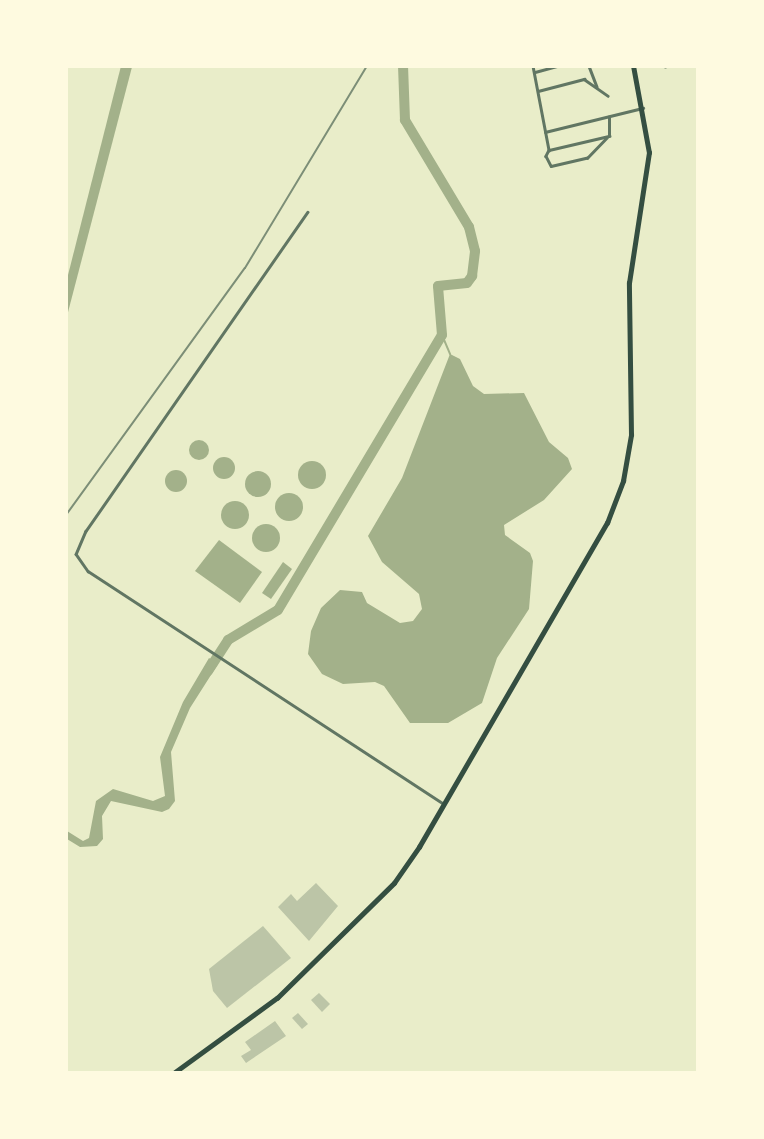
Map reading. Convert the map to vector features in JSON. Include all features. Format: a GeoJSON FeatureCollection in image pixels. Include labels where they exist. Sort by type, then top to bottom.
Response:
{"type":"FeatureCollection","features":[{"type":"Feature","properties":{"kind":"main road"},"geometry":{"type":"LineString","coordinates":[[175,1073],[277,998],[374,906],[407,866],[607,523],[623,481],[631,435],[628,303],[648,164],[643,108],[633,66]]}},
{"type":"Feature","properties":{"kind":"street"},"geometry":{"type":"LineString","coordinates":[[533,66],[550,150]]}},
{"type":"Feature","properties":{"kind":"street"},"geometry":{"type":"LineString","coordinates":[[535,72],[558,66]]}},
{"type":"Feature","properties":{"kind":"street"},"geometry":{"type":"LineString","coordinates":[[589,66],[598,89]]}},
{"type":"Feature","properties":{"kind":"street"},"geometry":{"type":"LineString","coordinates":[[536,91],[584,79],[608,96]]}},
{"type":"Feature","properties":{"kind":"street"},"geometry":{"type":"LineString","coordinates":[[545,132],[643,108]]}},
{"type":"Feature","properties":{"kind":"street"},"geometry":{"type":"LineString","coordinates":[[608,136],[550,150],[546,156],[551,166],[587,158],[608,136],[610,117]]}},
{"type":"Feature","properties":{"kind":"street"},"geometry":{"type":"LineString","coordinates":[[308,212],[78,546],[78,560],[88,570],[444,804]]}},
{"type":"Feature","properties":{"kind":"shaded area"},"geometry":{"type":"Polygon","coordinates":[[[121,66],[132,67],[67,316],[67,279],[121,66]]]}},
{"type":"Feature","properties":{"kind":"shaded area"},"geometry":{"type":"Polygon","coordinates":[[[450,354],[460,359],[473,386],[484,394],[524,393],[549,442],[568,458],[572,469],[544,500],[504,525],[505,535],[530,553],[533,561],[529,609],[497,658],[482,703],[448,723],[410,723],[384,686],[375,682],[343,684],[322,674],[308,654],[311,631],[321,608],[340,590],[362,592],[367,603],[400,623],[413,621],[422,609],[419,594],[382,562],[368,536],[402,478],[450,354]]]}},
{"type":"Feature","properties":{"kind":"shaded area"},"geometry":{"type":"Polygon","coordinates":[[[195,440],[203,440],[209,450],[203,460],[195,460],[189,454],[189,446],[195,440]]]}},
{"type":"Feature","properties":{"kind":"shaded area"},"geometry":{"type":"Polygon","coordinates":[[[224,457],[234,464],[235,468],[228,478],[224,479],[214,472],[213,468],[220,458],[224,457]]]}},
{"type":"Feature","properties":{"kind":"shaded area"},"geometry":{"type":"Polygon","coordinates":[[[312,461],[322,465],[326,475],[322,485],[312,489],[302,485],[298,475],[302,465],[312,461]]]}},
{"type":"Feature","properties":{"kind":"shaded area"},"geometry":{"type":"Polygon","coordinates":[[[176,470],[184,473],[187,481],[184,489],[176,492],[168,489],[165,481],[168,473],[176,470]]]}},
{"type":"Feature","properties":{"kind":"shaded area"},"geometry":{"type":"Polygon","coordinates":[[[258,471],[267,475],[271,484],[267,493],[258,497],[249,493],[245,484],[249,475],[258,471]]]}},
{"type":"Feature","properties":{"kind":"shaded area"},"geometry":{"type":"Polygon","coordinates":[[[289,493],[299,497],[303,507],[299,517],[289,521],[279,517],[275,507],[279,497],[289,493]]]}},
{"type":"Feature","properties":{"kind":"shaded area"},"geometry":{"type":"Polygon","coordinates":[[[235,501],[245,505],[249,515],[245,525],[235,529],[225,525],[221,515],[225,505],[235,501]]]}},
{"type":"Feature","properties":{"kind":"shaded area"},"geometry":{"type":"Polygon","coordinates":[[[266,524],[276,528],[280,538],[276,548],[266,552],[256,548],[252,538],[256,528],[266,524]]]}},
{"type":"Feature","properties":{"kind":"shaded area"},"geometry":{"type":"Polygon","coordinates":[[[219,540],[262,572],[240,603],[195,571],[219,540]]]}},
{"type":"Feature","properties":{"kind":"shaded area"},"geometry":{"type":"Polygon","coordinates":[[[283,562],[292,569],[271,599],[262,593],[283,562]]]}},
{"type":"Feature","properties":{"kind":"shaded area"},"geometry":{"type":"Polygon","coordinates":[[[209,658],[218,664],[190,708],[171,752],[175,801],[169,809],[162,812],[111,801],[102,816],[103,839],[97,846],[80,847],[67,839],[67,831],[83,841],[89,838],[96,801],[113,789],[153,801],[165,796],[160,757],[183,702],[209,658]]]}},
{"type":"Feature","properties":{"kind":"building"},"geometry":{"type":"Polygon","coordinates":[[[316,883],[338,906],[309,941],[278,907],[291,894],[297,901],[316,883]]]}},
{"type":"Feature","properties":{"kind":"building"},"geometry":{"type":"Polygon","coordinates":[[[263,926],[291,958],[227,1008],[213,991],[209,969],[263,926]]]}},
{"type":"Feature","properties":{"kind":"building"},"geometry":{"type":"Polygon","coordinates":[[[319,993],[330,1004],[322,1012],[311,1000],[319,993]]]}},
{"type":"Feature","properties":{"kind":"building"},"geometry":{"type":"Polygon","coordinates":[[[298,1013],[308,1024],[302,1029],[292,1018],[298,1013]]]}},
{"type":"Feature","properties":{"kind":"building"},"geometry":{"type":"Polygon","coordinates":[[[275,1021],[286,1036],[246,1063],[241,1056],[251,1050],[245,1042],[275,1021]]]}},
{"type":"Feature","properties":{"kind":"waterway"},"geometry":{"type":"LineString","coordinates":[[208,671],[228,640],[278,610],[442,335],[438,286],[467,283],[472,276],[475,251],[469,227],[405,120],[403,66]]}},
{"type":"Feature","properties":{"kind":"waterway"},"geometry":{"type":"LineString","coordinates":[[442,335],[450,354]]}},
{"type":"Feature","properties":{"kind":"railway"},"geometry":{"type":"LineString","coordinates":[[66,515],[245,268],[367,66]]}}]}
